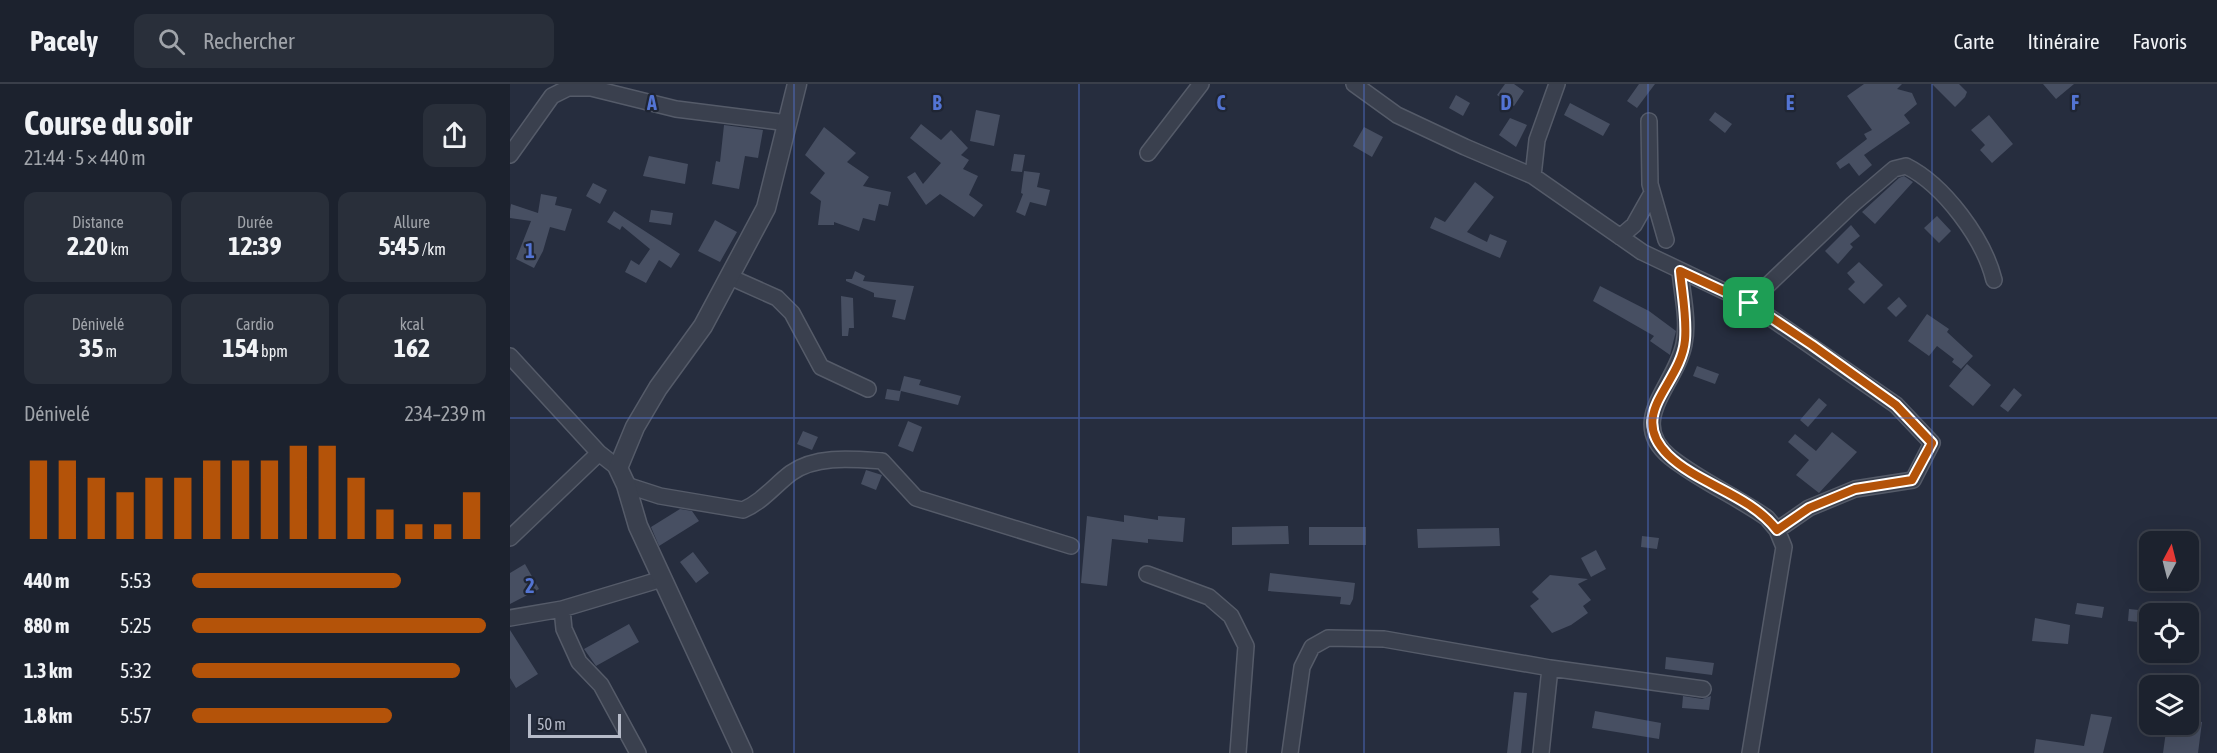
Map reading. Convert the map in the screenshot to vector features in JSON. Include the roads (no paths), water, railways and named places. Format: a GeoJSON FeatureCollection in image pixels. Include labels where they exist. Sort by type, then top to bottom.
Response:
{"type":"FeatureCollection","features":[{"type":"Feature","properties":{"kind":"street"},"geometry":{"type":"LineString","coordinates":[[618,468],[635,427],[658,388],[703,326],[766,208],[798,84]]}},
{"type":"Feature","properties":{"kind":"street"},"geometry":{"type":"LineString","coordinates":[[1149,153],[1201,84]]}},
{"type":"Feature","properties":{"kind":"street"},"geometry":{"type":"LineString","coordinates":[[1354,84],[1397,115],[1533,176],[1620,237],[1680,271],[1749,303],[1896,405],[1932,443],[1912,480],[1855,489],[1809,508],[1777,530]]}},
{"type":"Feature","properties":{"kind":"street"},"geometry":{"type":"LineString","coordinates":[[1533,176],[1537,140],[1557,84]]}},
{"type":"Feature","properties":{"kind":"street"},"geometry":{"type":"LineString","coordinates":[[510,155],[552,96],[568,88],[591,88],[676,109],[788,123]]}},
{"type":"Feature","properties":{"kind":"street"},"geometry":{"type":"LineString","coordinates":[[1649,121],[1647,168],[1666,240]]}},
{"type":"Feature","properties":{"kind":"street"},"geometry":{"type":"LineString","coordinates":[[1749,303],[1853,204],[1894,169],[1906,166],[1936,187],[1967,220],[1983,249],[1994,280]]}},
{"type":"Feature","properties":{"kind":"street"},"geometry":{"type":"LineString","coordinates":[[1620,237],[1634,225],[1652,193]]}},
{"type":"Feature","properties":{"kind":"street"},"geometry":{"type":"LineString","coordinates":[[1680,271],[1685,340],[1680,362],[1652,413],[1650,426],[1655,440],[1670,457],[1742,500],[1767,518],[1777,530],[1784,547],[1750,753]]}},
{"type":"Feature","properties":{"kind":"street"},"geometry":{"type":"LineString","coordinates":[[730,277],[777,298],[792,313],[821,367],[868,389]]}},
{"type":"Feature","properties":{"kind":"street"},"geometry":{"type":"LineString","coordinates":[[510,356],[599,453],[618,468],[626,485],[638,526],[743,753]]}},
{"type":"Feature","properties":{"kind":"street"},"geometry":{"type":"LineString","coordinates":[[510,538],[599,453]]}},
{"type":"Feature","properties":{"kind":"street"},"geometry":{"type":"LineString","coordinates":[[626,485],[660,496],[743,510],[754,505],[793,472],[819,462],[854,459],[882,462],[916,498],[1071,546]]}},
{"type":"Feature","properties":{"kind":"street"},"geometry":{"type":"LineString","coordinates":[[1147,574],[1209,597],[1231,616],[1246,646],[1238,753]]}},
{"type":"Feature","properties":{"kind":"street"},"geometry":{"type":"LineString","coordinates":[[510,618],[562,609],[662,579]]}},
{"type":"Feature","properties":{"kind":"street"},"geometry":{"type":"LineString","coordinates":[[562,609],[564,629],[579,662],[601,685],[638,753]]}},
{"type":"Feature","properties":{"kind":"street"},"geometry":{"type":"LineString","coordinates":[[1290,753],[1302,667],[1312,647],[1328,638],[1384,639],[1550,668],[1703,689]]}},
{"type":"Feature","properties":{"kind":"street"},"geometry":{"type":"LineString","coordinates":[[1541,753],[1550,668]]}}]}
